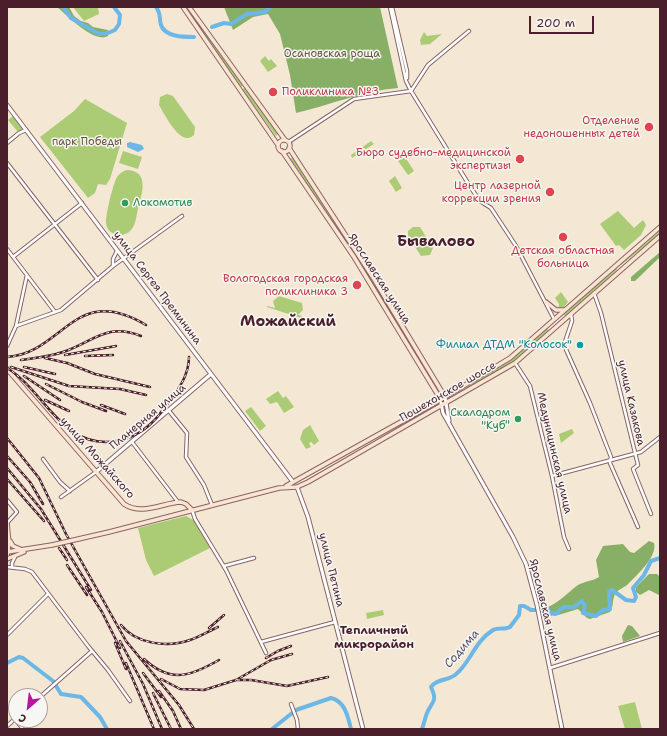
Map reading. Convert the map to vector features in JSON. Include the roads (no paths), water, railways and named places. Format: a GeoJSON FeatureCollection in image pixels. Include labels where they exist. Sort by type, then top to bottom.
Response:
{"type":"FeatureCollection","features":[{"type":"Feature","properties":{"kind":"main road"},"geometry":{"type":"LineString","coordinates":[[182,7],[278,144],[279,149],[286,152],[289,148],[289,144],[190,7]]}},
{"type":"Feature","properties":{"kind":"main road"},"geometry":{"type":"LineString","coordinates":[[278,144],[285,140]]}},
{"type":"Feature","properties":{"kind":"main road","name":"Ярославская улица"},"geometry":{"type":"LineString","coordinates":[[289,148],[413,347],[441,400]]}},
{"type":"Feature","properties":{"kind":"main road","name":"Ярославская улица"},"geometry":{"type":"LineString","coordinates":[[282,151],[350,250],[445,397]]}},
{"type":"Feature","properties":{"kind":"main road","name":"Пошехонское шоссе"},"geometry":{"type":"LineString","coordinates":[[285,487],[429,407],[510,358],[660,227]]}},
{"type":"Feature","properties":{"kind":"main road","name":"Пошехонское шоссе"},"geometry":{"type":"LineString","coordinates":[[31,549],[52,546],[285,487],[297,487],[446,405],[515,363],[594,292],[660,236]]}},
{"type":"Feature","properties":{"kind":"main road"},"geometry":{"type":"LineString","coordinates":[[617,263],[622,269]]}},
{"type":"Feature","properties":{"kind":"main road"},"geometry":{"type":"LineString","coordinates":[[546,302],[556,310],[564,311],[563,317],[569,315]]}},
{"type":"Feature","properties":{"kind":"main road"},"geometry":{"type":"LineString","coordinates":[[555,319],[559,325]]}},
{"type":"Feature","properties":{"kind":"main road"},"geometry":{"type":"LineString","coordinates":[[545,328],[550,327],[550,333]]}},
{"type":"Feature","properties":{"kind":"main road","name":"улица Можайского"},"geometry":{"type":"LineString","coordinates":[[7,369],[121,501],[131,508],[146,509],[178,502]]}},
{"type":"Feature","properties":{"kind":"main road"},"geometry":{"type":"LineString","coordinates":[[454,392],[453,397],[457,398]]}},
{"type":"Feature","properties":{"kind":"main road"},"geometry":{"type":"LineString","coordinates":[[429,407],[432,408],[432,412]]}},
{"type":"Feature","properties":{"kind":"main road"},"geometry":{"type":"LineString","coordinates":[[335,459],[338,465]]}},
{"type":"Feature","properties":{"kind":"main road"},"geometry":{"type":"LineString","coordinates":[[293,482],[297,487]]}},
{"type":"Feature","properties":{"kind":"main road"},"geometry":{"type":"LineString","coordinates":[[178,502],[186,504],[192,510]]}},
{"type":"Feature","properties":{"kind":"main road"},"geometry":{"type":"LineString","coordinates":[[7,523],[9,539],[7,553],[31,549]]}},
{"type":"Feature","properties":{"kind":"main road"},"geometry":{"type":"LineString","coordinates":[[9,539],[15,548],[31,549]]}},
{"type":"Feature","properties":{"kind":"main road"},"geometry":{"type":"LineString","coordinates":[[7,559],[31,549]]}},
{"type":"Feature","properties":{"kind":"street"},"geometry":{"type":"LineString","coordinates":[[391,7],[407,71],[406,81],[411,91],[480,201],[491,208],[512,241],[555,319]]}},
{"type":"Feature","properties":{"kind":"street"},"geometry":{"type":"LineString","coordinates":[[290,141],[354,99],[411,91],[428,64],[469,31]]}},
{"type":"Feature","properties":{"kind":"street","name":"улица Сергея Преминина"},"geometry":{"type":"LineString","coordinates":[[7,105],[293,482]]}},
{"type":"Feature","properties":{"kind":"street"},"geometry":{"type":"LineString","coordinates":[[7,143],[18,133],[26,130]]}},
{"type":"Feature","properties":{"kind":"street"},"geometry":{"type":"LineString","coordinates":[[7,163],[98,280]]}},
{"type":"Feature","properties":{"kind":"street"},"geometry":{"type":"LineString","coordinates":[[13,257],[82,204]]}},
{"type":"Feature","properties":{"kind":"street"},"geometry":{"type":"LineString","coordinates":[[16,326],[64,308],[123,258],[182,216]]}},
{"type":"Feature","properties":{"kind":"street"},"geometry":{"type":"LineString","coordinates":[[7,249],[55,312]]}},
{"type":"Feature","properties":{"kind":"street"},"geometry":{"type":"LineString","coordinates":[[113,266],[113,259],[117,251]]}},
{"type":"Feature","properties":{"kind":"street"},"geometry":{"type":"LineString","coordinates":[[7,346],[16,326],[27,275]]}},
{"type":"Feature","properties":{"kind":"street","name":"улица Казакова"},"geometry":{"type":"LineString","coordinates":[[594,292],[601,313],[638,466],[633,469],[651,514]]}},
{"type":"Feature","properties":{"kind":"street"},"geometry":{"type":"LineString","coordinates":[[569,315],[572,321],[564,345],[590,403],[612,460],[610,463],[638,527]]}},
{"type":"Feature","properties":{"kind":"street","name":"Медуницинская улица"},"geometry":{"type":"LineString","coordinates":[[515,363],[530,386],[552,476],[564,537],[569,549]]}},
{"type":"Feature","properties":{"kind":"street","name":"Планерная улица"},"geometry":{"type":"LineString","coordinates":[[96,472],[169,412],[211,374]]}},
{"type":"Feature","properties":{"kind":"street","name":"Ярославская улица"},"geometry":{"type":"LineString","coordinates":[[445,397],[450,422]]}},
{"type":"Feature","properties":{"kind":"street","name":"Ярославская улица"},"geometry":{"type":"LineString","coordinates":[[441,400],[442,407],[522,555],[530,575],[563,729]]}},
{"type":"Feature","properties":{"kind":"street"},"geometry":{"type":"LineString","coordinates":[[169,412],[187,433],[186,457],[204,485],[212,505]]}},
{"type":"Feature","properties":{"kind":"street"},"geometry":{"type":"LineString","coordinates":[[552,476],[641,452],[660,437]]}},
{"type":"Feature","properties":{"kind":"street"},"geometry":{"type":"LineString","coordinates":[[132,442],[178,502]]}},
{"type":"Feature","properties":{"kind":"street"},"geometry":{"type":"LineString","coordinates":[[42,459],[60,482],[70,491]]}},
{"type":"Feature","properties":{"kind":"street"},"geometry":{"type":"LineString","coordinates":[[61,497],[96,472]]}},
{"type":"Feature","properties":{"kind":"street","name":"улица Петина"},"geometry":{"type":"LineString","coordinates":[[297,487],[308,517],[363,729]]}},
{"type":"Feature","properties":{"kind":"street"},"geometry":{"type":"LineString","coordinates":[[7,500],[17,512],[7,523]]}},
{"type":"Feature","properties":{"kind":"street"},"geometry":{"type":"LineString","coordinates":[[192,510],[195,518],[224,566],[266,653]]}},
{"type":"Feature","properties":{"kind":"street"},"geometry":{"type":"LineString","coordinates":[[13,567],[12,561],[18,554]]}},
{"type":"Feature","properties":{"kind":"street"},"geometry":{"type":"LineString","coordinates":[[224,566],[254,558]]}},
{"type":"Feature","properties":{"kind":"street"},"geometry":{"type":"LineString","coordinates":[[7,567],[32,572],[108,670],[130,701]]}},
{"type":"Feature","properties":{"kind":"street"},"geometry":{"type":"LineString","coordinates":[[7,635],[48,594]]}},
{"type":"Feature","properties":{"kind":"street"},"geometry":{"type":"LineString","coordinates":[[261,642],[335,622]]}},
{"type":"Feature","properties":{"kind":"street"},"geometry":{"type":"LineString","coordinates":[[550,668],[660,633]]}},
{"type":"Feature","properties":{"kind":"street"},"geometry":{"type":"LineString","coordinates":[[48,690],[92,651]]}},
{"type":"Feature","properties":{"kind":"street"},"geometry":{"type":"LineString","coordinates":[[290,704],[295,713],[298,729]]}},
{"type":"Feature","properties":{"kind":"water"},"geometry":{"type":"Polygon","coordinates":[[[130,142],[142,145],[144,149],[138,152],[127,147],[127,143],[130,142]]]}},
{"type":"Feature","properties":{"kind":"waterway"},"geometry":{"type":"LineString","coordinates":[[63,7],[71,18],[99,34],[108,33],[115,30],[119,24],[120,15],[114,7]]}},
{"type":"Feature","properties":{"kind":"waterway"},"geometry":{"type":"LineString","coordinates":[[156,7],[158,9],[161,25],[166,32],[175,36],[194,37]]}},
{"type":"Feature","properties":{"kind":"waterway"},"geometry":{"type":"LineString","coordinates":[[212,27],[224,23],[231,24],[247,14],[265,12],[270,7]]}},
{"type":"Feature","properties":{"kind":"waterway","name":"Содима"},"geometry":{"type":"LineString","coordinates":[[422,729],[427,713],[434,701],[431,687],[433,684],[455,675],[465,665],[481,641],[493,630],[510,627],[519,615],[520,606],[524,606],[531,610],[549,610],[550,614],[557,613],[563,607],[574,607],[582,601],[585,606],[583,613],[596,616],[603,610],[610,609],[609,592],[612,590],[626,600],[634,601],[636,597],[633,588],[644,575],[651,561],[660,558]]}},
{"type":"Feature","properties":{"kind":"waterway"},"geometry":{"type":"LineString","coordinates":[[7,663],[19,657],[23,658],[53,681],[61,694],[81,697],[100,717],[107,729]]}},
{"type":"Feature","properties":{"kind":"waterway","name":"Содима"},"geometry":{"type":"LineString","coordinates":[[272,729],[296,710],[331,698],[340,702],[343,706],[351,729]]}},
{"type":"Feature","properties":{"kind":"railway"},"geometry":{"type":"LineString","coordinates":[[7,357],[26,353],[43,344],[71,323],[85,315],[102,311],[122,314],[146,325]]}},
{"type":"Feature","properties":{"kind":"railway"},"geometry":{"type":"LineString","coordinates":[[21,360],[61,353],[102,334],[110,332],[129,332],[141,336]]}},
{"type":"Feature","properties":{"kind":"railway"},"geometry":{"type":"LineString","coordinates":[[65,355],[116,346]]}},
{"type":"Feature","properties":{"kind":"railway"},"geometry":{"type":"LineString","coordinates":[[85,356],[113,355]]}},
{"type":"Feature","properties":{"kind":"railway"},"geometry":{"type":"LineString","coordinates":[[7,368],[20,378],[68,428],[82,437],[97,441],[116,441],[128,438],[140,432],[155,420],[183,381],[189,357]]}},
{"type":"Feature","properties":{"kind":"railway"},"geometry":{"type":"LineString","coordinates":[[45,358],[67,363],[95,374],[150,387]]}},
{"type":"Feature","properties":{"kind":"railway"},"geometry":{"type":"LineString","coordinates":[[11,367],[69,386],[120,389],[146,395]]}},
{"type":"Feature","properties":{"kind":"railway"},"geometry":{"type":"LineString","coordinates":[[24,367],[55,374]]}},
{"type":"Feature","properties":{"kind":"railway"},"geometry":{"type":"LineString","coordinates":[[24,376],[60,400]]}},
{"type":"Feature","properties":{"kind":"railway"},"geometry":{"type":"LineString","coordinates":[[46,384],[82,402],[106,411]]}},
{"type":"Feature","properties":{"kind":"railway"},"geometry":{"type":"LineString","coordinates":[[45,400],[69,411]]}},
{"type":"Feature","properties":{"kind":"railway"},"geometry":{"type":"LineString","coordinates":[[101,405],[125,414]]}},
{"type":"Feature","properties":{"kind":"railway"},"geometry":{"type":"LineString","coordinates":[[7,438],[39,478],[66,534],[126,641],[179,705],[194,729]]}},
{"type":"Feature","properties":{"kind":"railway"},"geometry":{"type":"LineString","coordinates":[[7,456],[30,482],[43,504]]}},
{"type":"Feature","properties":{"kind":"railway"},"geometry":{"type":"LineString","coordinates":[[7,468],[41,509],[91,590]]}},
{"type":"Feature","properties":{"kind":"railway"},"geometry":{"type":"LineString","coordinates":[[7,479],[44,521]]}},
{"type":"Feature","properties":{"kind":"railway"},"geometry":{"type":"LineString","coordinates":[[59,548],[67,560]]}},
{"type":"Feature","properties":{"kind":"railway"},"geometry":{"type":"LineString","coordinates":[[67,565],[87,595]]}},
{"type":"Feature","properties":{"kind":"railway"},"geometry":{"type":"LineString","coordinates":[[86,587],[102,612],[120,648]]}},
{"type":"Feature","properties":{"kind":"railway"},"geometry":{"type":"LineString","coordinates":[[209,628],[224,615]]}},
{"type":"Feature","properties":{"kind":"railway"},"geometry":{"type":"LineString","coordinates":[[121,625],[127,631],[143,640],[162,644],[172,644],[190,640],[218,627]]}},
{"type":"Feature","properties":{"kind":"railway"},"geometry":{"type":"LineString","coordinates":[[120,641],[143,684],[162,729]]}},
{"type":"Feature","properties":{"kind":"railway"},"geometry":{"type":"LineString","coordinates":[[115,643],[126,669]]}},
{"type":"Feature","properties":{"kind":"railway"},"geometry":{"type":"LineString","coordinates":[[266,658],[291,646]]}},
{"type":"Feature","properties":{"kind":"railway"},"geometry":{"type":"LineString","coordinates":[[161,679],[180,689],[204,690],[236,680],[271,660],[292,654]]}},
{"type":"Feature","properties":{"kind":"railway"},"geometry":{"type":"LineString","coordinates":[[144,659],[154,667],[172,675],[190,673],[209,666],[219,660]]}},
{"type":"Feature","properties":{"kind":"railway"},"geometry":{"type":"LineString","coordinates":[[126,663],[154,729]]}},
{"type":"Feature","properties":{"kind":"railway"},"geometry":{"type":"LineString","coordinates":[[143,673],[161,697]]}},
{"type":"Feature","properties":{"kind":"railway"},"geometry":{"type":"LineString","coordinates":[[237,680],[251,680],[287,686],[328,677]]}},
{"type":"Feature","properties":{"kind":"railway"},"geometry":{"type":"LineString","coordinates":[[159,691],[173,711],[181,729]]}},
{"type":"Feature","properties":{"kind":"railway"},"geometry":{"type":"LineString","coordinates":[[153,693],[171,729]]}},
{"type":"Feature","properties":{"kind":"place","name":"Поликлиника №3"},"geometry":{"type":"Point","coordinates":[273,92]}},
{"type":"Feature","properties":{"kind":"place","name":"Отделение недоношенных детей"},"geometry":{"type":"Point","coordinates":[649,127]}},
{"type":"Feature","properties":{"kind":"place","name":"Бюро судебно-медицинской экспертизы"},"geometry":{"type":"Point","coordinates":[520,159]}},
{"type":"Feature","properties":{"kind":"place","name":"Центр лазерной коррекции зрения"},"geometry":{"type":"Point","coordinates":[550,192]}},
{"type":"Feature","properties":{"kind":"place","name":"Локомотив"},"geometry":{"type":"Point","coordinates":[125,203]}},
{"type":"Feature","properties":{"kind":"place","name":"Детская областная больница"},"geometry":{"type":"Point","coordinates":[563,237]}},
{"type":"Feature","properties":{"kind":"place","name":"Вологодская городская поликлиника 3"},"geometry":{"type":"Point","coordinates":[357,285]}},
{"type":"Feature","properties":{"kind":"place","name":"Филиал ДТДМ \"Колосок\""},"geometry":{"type":"Point","coordinates":[580,345]}},
{"type":"Feature","properties":{"kind":"place","name":"Скалодром \"Куб\""},"geometry":{"type":"Point","coordinates":[518,419]}},
{"type":"Feature","properties":{"kind":"district","name":"Бывалово"},"geometry":{"type":"Point","coordinates":[436,242]}},
{"type":"Feature","properties":{"kind":"district","name":"Можайский"},"geometry":{"type":"Point","coordinates":[288,322]}},
{"type":"Feature","properties":{"kind":"district","name":"Тепличный микрорайон"},"geometry":{"type":"Point","coordinates":[374,638]}},
{"type":"Feature","properties":{"kind":"park label","name":"Осановская роща"},"geometry":{"type":"Point","coordinates":[332,54]}},
{"type":"Feature","properties":{"kind":"park label","name":"парк Победы"},"geometry":{"type":"Point","coordinates":[87,142]}}]}
